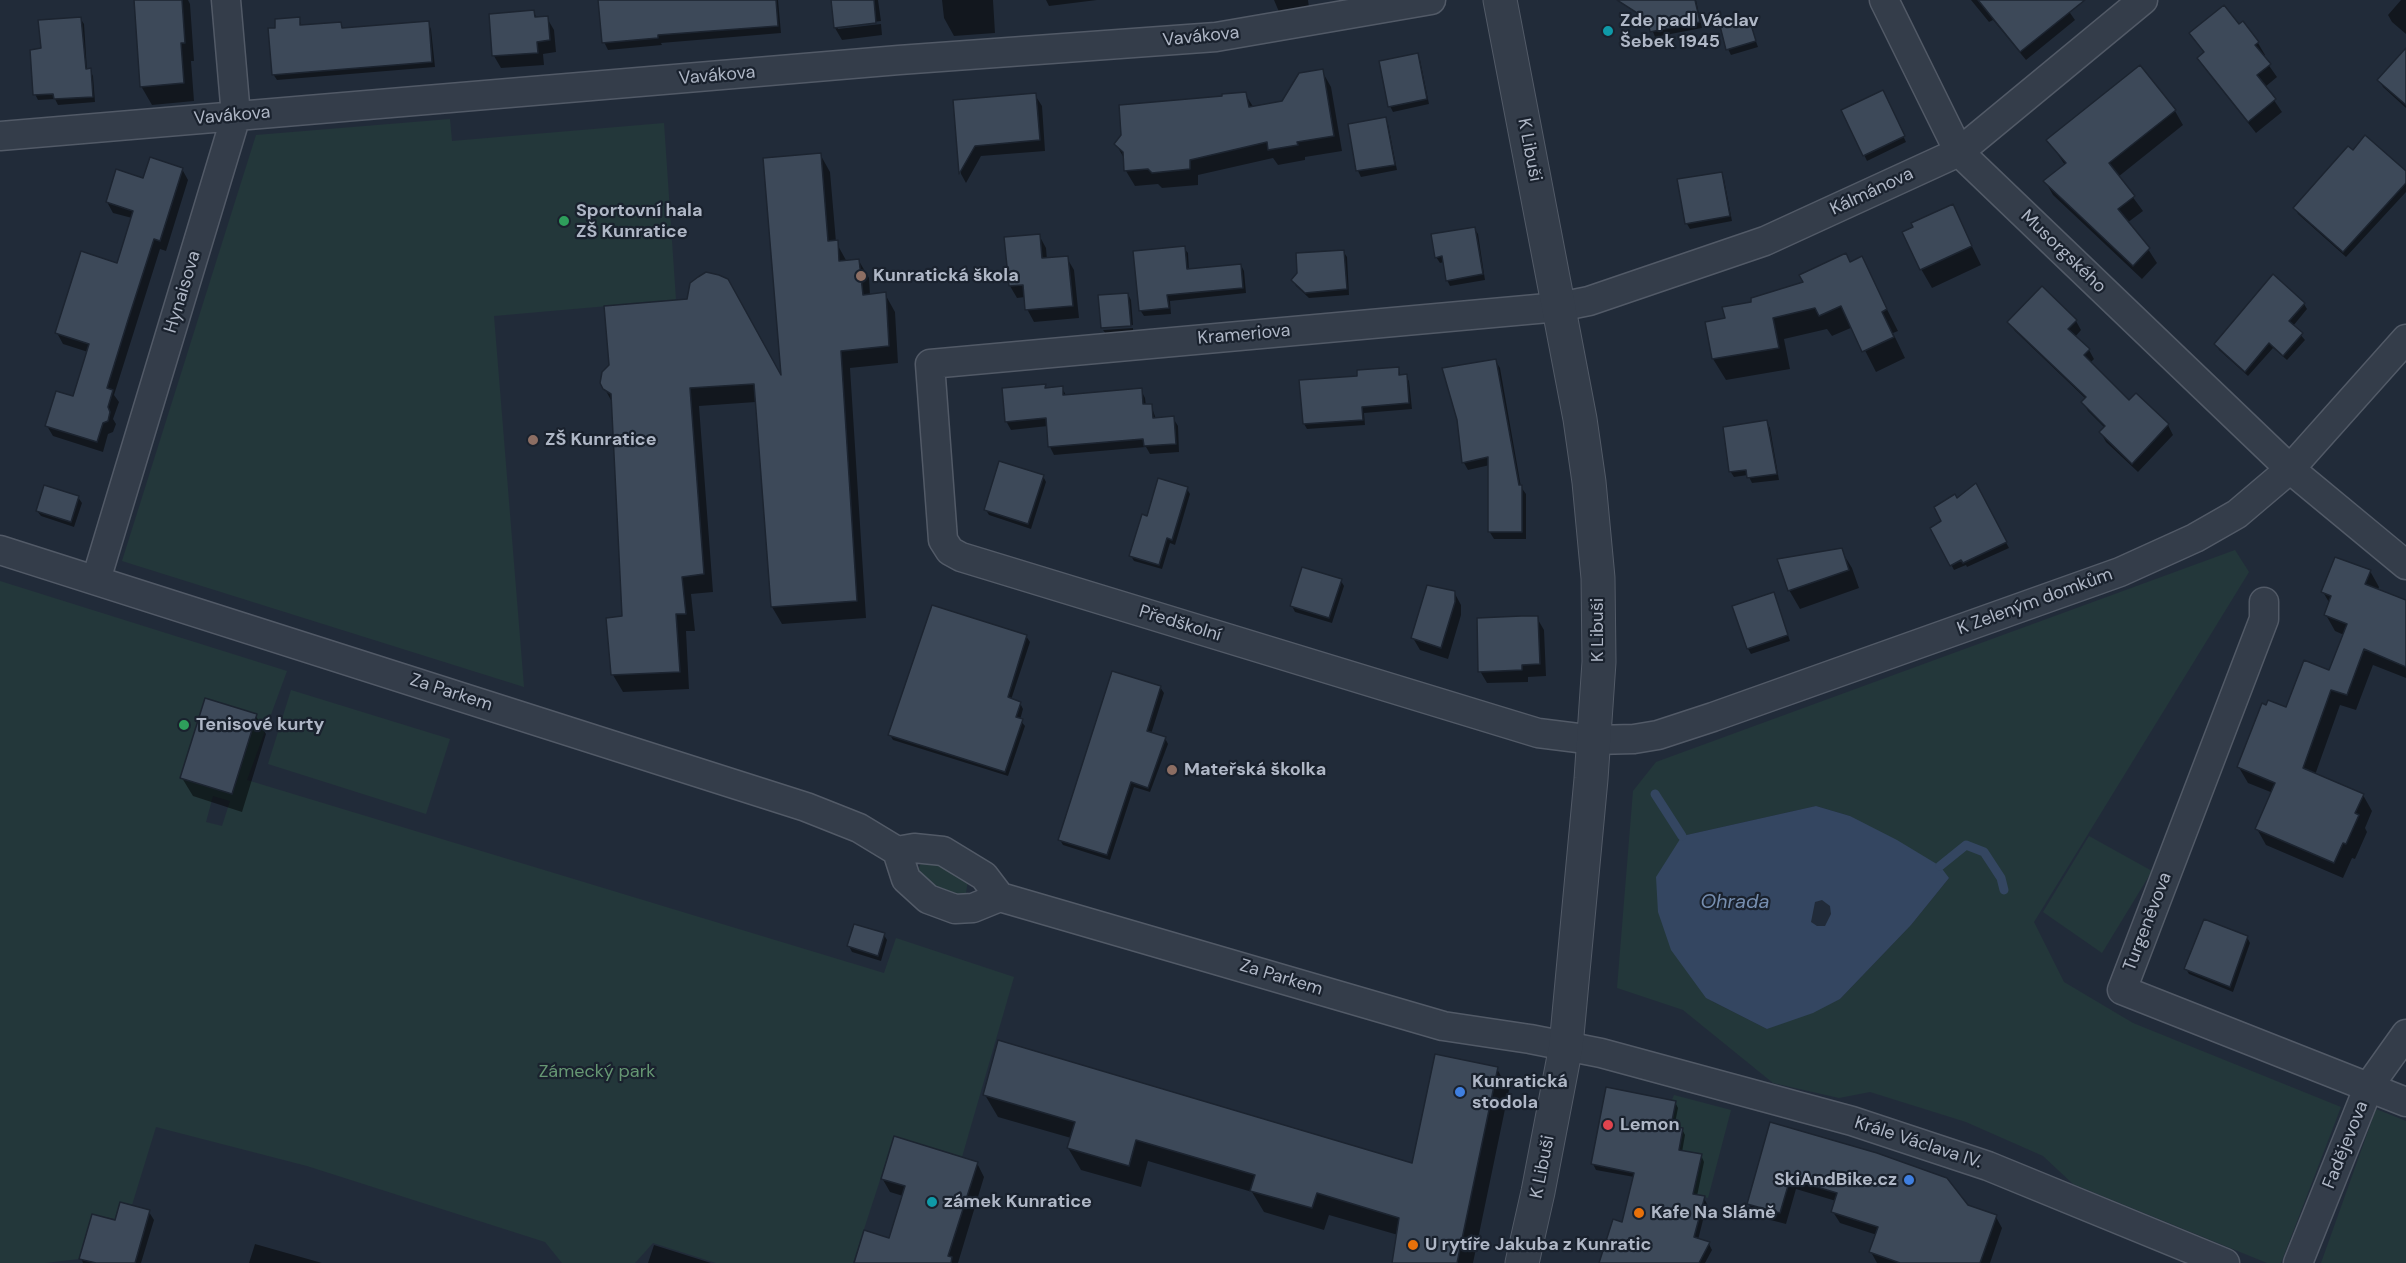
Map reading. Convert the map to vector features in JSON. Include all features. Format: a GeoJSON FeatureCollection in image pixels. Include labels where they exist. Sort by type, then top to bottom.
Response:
{"type":"FeatureCollection","features":[{"type":"Feature","properties":{"kind":"street","name":"Hynaisova"},"geometry":{"type":"LineString","coordinates":[[96,580],[236,116],[226,0]]}},
{"type":"Feature","properties":{"kind":"street","name":"Vavákova"},"geometry":{"type":"LineString","coordinates":[[0,135],[899,60],[1216,37],[1431,0]]}},
{"type":"Feature","properties":{"kind":"street","name":"K Libuši"},"geometry":{"type":"LineString","coordinates":[[1500,0],[1580,419],[1590,482],[1598,578],[1599,662],[1594,740],[1566,1046],[1522,1263]]}},
{"type":"Feature","properties":{"kind":"street","name":"Musorgského"},"geometry":{"type":"LineString","coordinates":[[1884,0],[1959,152],[2290,469],[2406,565]]}},
{"type":"Feature","properties":{"kind":"street","name":"Kálmánova"},"geometry":{"type":"LineString","coordinates":[[1559,307],[1589,301],[1765,241],[1959,152],[2143,0]]}},
{"type":"Feature","properties":{"kind":"street","name":"Krameriova"},"geometry":{"type":"LineString","coordinates":[[930,364],[1559,307]]}},
{"type":"Feature","properties":{"kind":"street","name":"K Zeleným domkům"},"geometry":{"type":"LineString","coordinates":[[1594,740],[1624,740],[1658,735],[2120,572],[2195,538],[2236,514],[2263,494],[2290,469],[2406,339]]}},
{"type":"Feature","properties":{"kind":"street","name":"Předškolní"},"geometry":{"type":"LineString","coordinates":[[930,364],[943,540],[950,551],[961,557],[1538,733],[1594,740]]}},
{"type":"Feature","properties":{"kind":"street","name":"Za Parkem"},"geometry":{"type":"LineString","coordinates":[[0,550],[806,807],[859,828],[897,851]]}},
{"type":"Feature","properties":{"kind":"street","name":"Turgeněvova"},"geometry":{"type":"LineString","coordinates":[[2264,602],[2264,619],[2122,990],[2406,1102]]}},
{"type":"Feature","properties":{"kind":"street"},"geometry":{"type":"LineString","coordinates":[[914,848],[943,851],[984,876],[1000,897],[973,908],[955,909],[928,899],[906,879],[897,851],[914,848]]}},
{"type":"Feature","properties":{"kind":"street","name":"Za Parkem"},"geometry":{"type":"LineString","coordinates":[[1000,897],[1443,1026],[1566,1046]]}},
{"type":"Feature","properties":{"kind":"street","name":"Fadějevova"},"geometry":{"type":"LineString","coordinates":[[2298,1263],[2369,1086],[2406,1034]]}},
{"type":"Feature","properties":{"kind":"street","name":"Krále Václava IV."},"geometry":{"type":"LineString","coordinates":[[1566,1046],[1600,1053],[1852,1121],[1988,1166],[2225,1263]]}},
{"type":"Feature","properties":{"kind":"green space"},"geometry":{"type":"Polygon","coordinates":[[[450,119],[452,141],[664,123],[676,300],[494,316],[524,687],[122,561],[256,135],[450,119]]]}},
{"type":"Feature","properties":{"kind":"green space"},"geometry":{"type":"Polygon","coordinates":[[[2235,550],[2249,572],[2034,922],[2064,982],[2133,1023],[2341,1107],[2281,1263],[2267,1263],[2073,1184],[2043,1156],[1966,1122],[1870,1092],[1839,1098],[1773,1083],[1683,1010],[1617,988],[1633,791],[1656,762],[2235,550]],[[1816,806],[1682,836],[1706,998],[1767,1029],[1840,999],[1911,925],[1949,878],[1850,816],[1816,806]]]}},
{"type":"Feature","properties":{"kind":"green space","name":"Zámecký park"},"geometry":{"type":"Polygon","coordinates":[[[0,581],[287,671],[247,780],[884,973],[896,938],[1014,977],[962,1157],[894,1137],[853,1263],[716,1263],[653,1243],[635,1263],[562,1263],[545,1242],[307,1166],[156,1127],[132,1205],[120,1202],[115,1219],[92,1214],[79,1259],[45,1263],[0,1263],[0,581]],[[257,714],[180,778],[232,794],[257,714]],[[213,796],[206,822],[222,826],[230,801],[213,796]]]}},
{"type":"Feature","properties":{"kind":"green space"},"geometry":{"type":"Polygon","coordinates":[[[291,690],[450,739],[426,814],[268,764],[291,690]]]}},
{"type":"Feature","properties":{"kind":"green space"},"geometry":{"type":"Polygon","coordinates":[[[2089,836],[2152,871],[2102,953],[2043,912],[2089,836]]]}},
{"type":"Feature","properties":{"kind":"green space"},"geometry":{"type":"Polygon","coordinates":[[[931,858],[968,880],[966,893],[950,897],[921,878],[918,870],[921,863],[931,858]]]}},
{"type":"Feature","properties":{"kind":"green space"},"geometry":{"type":"Polygon","coordinates":[[[1674,1095],[1731,1110],[1708,1198],[1632,1182],[1696,1182],[1702,1154],[1679,1150],[1682,1128],[1671,1126],[1676,1101],[1672,1100],[1674,1095]]]}},
{"type":"Feature","properties":{"kind":"green space"},"geometry":{"type":"Polygon","coordinates":[[[2376,1109],[2406,1121],[2406,1263],[2321,1263],[2376,1109]]]}},
{"type":"Feature","properties":{"kind":"water","name":"Ohrada"},"geometry":{"type":"Polygon","coordinates":[[[1816,806],[1850,816],[1897,840],[1940,866],[1949,878],[1911,925],[1840,999],[1813,1013],[1767,1029],[1706,998],[1671,950],[1658,912],[1656,877],[1682,836],[1816,806]],[[1822,900],[1815,902],[1811,922],[1817,926],[1825,926],[1831,914],[1830,906],[1822,900]]]}},
{"type":"Feature","properties":{"kind":"building"},"geometry":{"type":"Polygon","coordinates":[[[134,0],[182,0],[185,43],[181,43],[184,83],[140,87],[134,0]]]}},
{"type":"Feature","properties":{"kind":"building"},"geometry":{"type":"Polygon","coordinates":[[[598,0],[776,0],[778,26],[658,35],[658,38],[602,43],[598,0]]]}},
{"type":"Feature","properties":{"kind":"building"},"geometry":{"type":"Polygon","coordinates":[[[831,0],[874,0],[876,23],[834,28],[831,0]]]}},
{"type":"Feature","properties":{"kind":"building"},"geometry":{"type":"Polygon","coordinates":[[[1617,0],[1695,0],[1700,22],[1650,32],[1648,20],[1617,0]]]}},
{"type":"Feature","properties":{"kind":"building"},"geometry":{"type":"Polygon","coordinates":[[[1978,0],[2085,0],[2020,52],[1978,0]]]}},
{"type":"Feature","properties":{"kind":"building"},"geometry":{"type":"Polygon","coordinates":[[[2224,5],[2239,24],[2243,21],[2259,42],[2255,45],[2271,64],[2257,75],[2276,99],[2248,122],[2197,58],[2204,52],[2189,33],[2224,5]]]}},
{"type":"Feature","properties":{"kind":"building"},"geometry":{"type":"Polygon","coordinates":[[[534,10],[535,17],[548,16],[550,40],[537,42],[538,53],[492,56],[489,14],[534,10]]]}},
{"type":"Feature","properties":{"kind":"building"},"geometry":{"type":"Polygon","coordinates":[[[81,17],[86,69],[91,68],[93,97],[54,99],[53,94],[33,95],[30,50],[41,48],[38,20],[81,17]]]}},
{"type":"Feature","properties":{"kind":"building"},"geometry":{"type":"Polygon","coordinates":[[[300,17],[300,25],[341,22],[342,28],[429,21],[432,62],[272,75],[268,28],[275,28],[275,19],[300,17]]]}},
{"type":"Feature","properties":{"kind":"building"},"geometry":{"type":"Polygon","coordinates":[[[1749,18],[1756,41],[1726,50],[1720,26],[1749,18]]]}},
{"type":"Feature","properties":{"kind":"building"},"geometry":{"type":"Polygon","coordinates":[[[2406,48],[2406,105],[2377,80],[2406,48]]]}},
{"type":"Feature","properties":{"kind":"building"},"geometry":{"type":"Polygon","coordinates":[[[1418,53],[1427,99],[1388,107],[1379,61],[1418,53]]]}},
{"type":"Feature","properties":{"kind":"building"},"geometry":{"type":"Polygon","coordinates":[[[2140,65],[2176,110],[2109,163],[2135,196],[2118,209],[2150,248],[2133,266],[2043,181],[2066,163],[2046,140],[2140,65]]]}},
{"type":"Feature","properties":{"kind":"building"},"geometry":{"type":"Polygon","coordinates":[[[1323,69],[1334,136],[1297,142],[1298,145],[1268,150],[1267,142],[1190,160],[1190,169],[1152,173],[1148,169],[1124,171],[1123,152],[1114,144],[1121,135],[1119,105],[1246,92],[1249,107],[1282,101],[1299,73],[1323,69]]]}},
{"type":"Feature","properties":{"kind":"building"},"geometry":{"type":"Polygon","coordinates":[[[1883,90],[1905,136],[1863,156],[1841,110],[1883,90]]]}},
{"type":"Feature","properties":{"kind":"building"},"geometry":{"type":"Polygon","coordinates":[[[1036,93],[1040,140],[975,146],[959,174],[953,100],[1036,93]]]}},
{"type":"Feature","properties":{"kind":"building"},"geometry":{"type":"Polygon","coordinates":[[[1386,117],[1395,165],[1356,171],[1348,124],[1386,117]]]}},
{"type":"Feature","properties":{"kind":"building"},"geometry":{"type":"Polygon","coordinates":[[[2365,135],[2406,171],[2406,183],[2343,252],[2293,208],[2348,146],[2353,150],[2365,135]]]}},
{"type":"Feature","properties":{"kind":"building"},"geometry":{"type":"Polygon","coordinates":[[[821,153],[828,241],[838,240],[839,261],[859,259],[863,295],[886,292],[889,346],[841,351],[857,601],[771,607],[754,384],[690,388],[704,574],[682,577],[686,614],[676,614],[680,672],[611,675],[606,618],[622,616],[611,394],[603,389],[600,383],[602,372],[609,365],[604,306],[687,299],[690,283],[698,277],[706,272],[719,275],[728,279],[781,375],[763,158],[821,153]]]}},
{"type":"Feature","properties":{"kind":"building"},"geometry":{"type":"Polygon","coordinates":[[[150,157],[183,168],[160,241],[154,239],[128,320],[107,388],[113,390],[108,407],[110,412],[108,421],[103,423],[97,442],[45,426],[56,391],[73,396],[89,344],[55,333],[81,251],[117,263],[133,211],[106,202],[116,169],[143,178],[150,157]]]}},
{"type":"Feature","properties":{"kind":"building"},"geometry":{"type":"Polygon","coordinates":[[[1722,172],[1730,216],[1685,224],[1677,179],[1722,172]]]}},
{"type":"Feature","properties":{"kind":"building"},"geometry":{"type":"Polygon","coordinates":[[[1953,204],[1972,246],[1920,270],[1902,232],[1913,227],[1911,223],[1953,204]]]}},
{"type":"Feature","properties":{"kind":"building"},"geometry":{"type":"Polygon","coordinates":[[[1475,227],[1483,274],[1446,281],[1442,256],[1435,258],[1431,234],[1475,227]]]}},
{"type":"Feature","properties":{"kind":"building"},"geometry":{"type":"Polygon","coordinates":[[[1040,234],[1042,258],[1068,256],[1073,306],[1025,310],[1023,285],[1009,286],[1004,237],[1040,234]]]}},
{"type":"Feature","properties":{"kind":"building"},"geometry":{"type":"Polygon","coordinates":[[[1185,246],[1187,269],[1241,264],[1243,288],[1167,295],[1169,308],[1139,311],[1133,251],[1185,246]]]}},
{"type":"Feature","properties":{"kind":"building"},"geometry":{"type":"Polygon","coordinates":[[[1344,250],[1347,289],[1305,293],[1291,280],[1297,273],[1296,253],[1344,250]]]}},
{"type":"Feature","properties":{"kind":"building"},"geometry":{"type":"Polygon","coordinates":[[[1846,253],[1850,262],[1862,256],[1887,309],[1882,312],[1894,337],[1862,352],[1841,306],[1819,316],[1815,308],[1773,318],[1779,348],[1712,359],[1705,322],[1725,318],[1722,307],[1751,302],[1751,298],[1803,282],[1799,275],[1846,253]]]}},
{"type":"Feature","properties":{"kind":"building"},"geometry":{"type":"Polygon","coordinates":[[[2273,274],[2305,303],[2289,321],[2303,333],[2283,356],[2269,343],[2245,372],[2214,344],[2273,274]]]}},
{"type":"Feature","properties":{"kind":"building"},"geometry":{"type":"Polygon","coordinates":[[[2042,286],[2077,320],[2068,329],[2090,349],[2084,355],[2129,400],[2136,393],[2169,424],[2132,464],[2099,432],[2105,426],[2081,402],[2086,397],[2007,322],[2042,286]]]}},
{"type":"Feature","properties":{"kind":"building"},"geometry":{"type":"Polygon","coordinates":[[[1128,293],[1131,326],[1101,328],[1098,295],[1128,293]]]}},
{"type":"Feature","properties":{"kind":"building"},"geometry":{"type":"Polygon","coordinates":[[[1496,359],[1519,485],[1522,485],[1522,532],[1488,532],[1488,457],[1462,463],[1457,420],[1442,368],[1496,359]]]}},
{"type":"Feature","properties":{"kind":"building"},"geometry":{"type":"Polygon","coordinates":[[[1399,367],[1399,375],[1407,374],[1409,403],[1362,407],[1363,420],[1303,424],[1299,380],[1357,376],[1357,370],[1399,367]]]}},
{"type":"Feature","properties":{"kind":"building"},"geometry":{"type":"Polygon","coordinates":[[[1046,384],[1045,388],[1063,386],[1063,395],[1142,388],[1143,404],[1152,404],[1153,418],[1174,416],[1176,444],[1144,446],[1143,439],[1048,447],[1046,418],[1005,422],[1002,388],[1046,384]]]}},
{"type":"Feature","properties":{"kind":"building"},"geometry":{"type":"Polygon","coordinates":[[[1767,420],[1777,474],[1747,478],[1746,470],[1729,472],[1723,427],[1767,420]]]}},
{"type":"Feature","properties":{"kind":"building"},"geometry":{"type":"Polygon","coordinates":[[[999,461],[1044,475],[1028,524],[984,510],[999,461]]]}},
{"type":"Feature","properties":{"kind":"building"},"geometry":{"type":"Polygon","coordinates":[[[1158,478],[1188,487],[1172,540],[1167,538],[1159,565],[1129,556],[1142,514],[1147,516],[1158,478]]]}},
{"type":"Feature","properties":{"kind":"building"},"geometry":{"type":"Polygon","coordinates":[[[1976,483],[2007,542],[1963,563],[1961,560],[1950,566],[1930,528],[1941,521],[1934,507],[1955,494],[1957,498],[1976,483]]]}},
{"type":"Feature","properties":{"kind":"building"},"geometry":{"type":"Polygon","coordinates":[[[44,485],[79,496],[71,522],[36,511],[44,485]]]}},
{"type":"Feature","properties":{"kind":"building"},"geometry":{"type":"Polygon","coordinates":[[[1842,548],[1849,570],[1788,591],[1777,559],[1842,548]]]}},
{"type":"Feature","properties":{"kind":"building"},"geometry":{"type":"Polygon","coordinates":[[[2335,557],[2371,570],[2365,584],[2406,600],[2406,667],[2364,649],[2347,695],[2331,690],[2303,768],[2364,794],[2355,813],[2359,815],[2346,844],[2343,843],[2334,863],[2255,829],[2275,783],[2237,767],[2262,703],[2266,705],[2268,700],[2286,707],[2304,660],[2329,670],[2347,624],[2324,615],[2331,596],[2321,592],[2335,557]]]}},
{"type":"Feature","properties":{"kind":"building"},"geometry":{"type":"Polygon","coordinates":[[[1302,567],[1342,579],[1329,618],[1290,606],[1302,567]]]}},
{"type":"Feature","properties":{"kind":"building"},"geometry":{"type":"Polygon","coordinates":[[[1427,585],[1455,591],[1455,602],[1441,648],[1411,638],[1427,585]]]}},
{"type":"Feature","properties":{"kind":"building"},"geometry":{"type":"Polygon","coordinates":[[[1774,592],[1788,635],[1747,649],[1732,606],[1774,592]]]}},
{"type":"Feature","properties":{"kind":"building"},"geometry":{"type":"Polygon","coordinates":[[[932,605],[1027,635],[1008,697],[1021,702],[1016,717],[1023,719],[1005,772],[888,735],[932,605]]]}},
{"type":"Feature","properties":{"kind":"building"},"geometry":{"type":"Polygon","coordinates":[[[1538,616],[1540,664],[1522,665],[1522,670],[1478,672],[1477,618],[1538,616]]]}},
{"type":"Feature","properties":{"kind":"building"},"geometry":{"type":"Polygon","coordinates":[[[1112,671],[1161,686],[1147,731],[1166,737],[1148,788],[1131,782],[1107,855],[1058,840],[1112,671]]]}},
{"type":"Feature","properties":{"kind":"building"},"geometry":{"type":"Polygon","coordinates":[[[205,698],[257,714],[232,794],[180,778],[205,698]]]}},
{"type":"Feature","properties":{"kind":"building"},"geometry":{"type":"Polygon","coordinates":[[[2204,919],[2248,936],[2230,987],[2184,969],[2204,919]]]}},
{"type":"Feature","properties":{"kind":"building"},"geometry":{"type":"Polygon","coordinates":[[[854,924],[885,933],[878,956],[847,946],[854,924]]]}},
{"type":"Feature","properties":{"kind":"building"},"geometry":{"type":"Polygon","coordinates":[[[998,1040],[1412,1163],[1435,1054],[1498,1067],[1457,1263],[1392,1263],[1399,1218],[1317,1193],[1312,1208],[1250,1191],[1255,1175],[1136,1140],[1129,1166],[1067,1148],[1075,1122],[983,1095],[998,1040]]]}},
{"type":"Feature","properties":{"kind":"building"},"geometry":{"type":"Polygon","coordinates":[[[1606,1087],[1676,1101],[1671,1126],[1683,1128],[1679,1150],[1702,1154],[1693,1194],[1705,1196],[1694,1237],[1710,1242],[1699,1263],[1599,1263],[1613,1219],[1622,1222],[1634,1173],[1591,1164],[1606,1087]]]}},
{"type":"Feature","properties":{"kind":"building"},"geometry":{"type":"Polygon","coordinates":[[[1770,1122],[1877,1153],[1947,1178],[1968,1205],[1997,1215],[1980,1263],[1900,1263],[1869,1252],[1878,1227],[1831,1212],[1837,1193],[1790,1179],[1780,1213],[1747,1204],[1770,1122]]]}},
{"type":"Feature","properties":{"kind":"building","name":"zámek Kunratice"},"geometry":{"type":"Polygon","coordinates":[[[894,1136],[978,1162],[948,1256],[952,1257],[951,1263],[854,1263],[864,1230],[889,1238],[905,1186],[881,1179],[894,1136]]]}},
{"type":"Feature","properties":{"kind":"building"},"geometry":{"type":"Polygon","coordinates":[[[120,1202],[150,1210],[135,1263],[96,1263],[79,1259],[92,1214],[115,1220],[120,1202]]]}},
{"type":"Feature","properties":{"kind":"waterway"},"geometry":{"type":"LineString","coordinates":[[1655,794],[1682,836]]}},
{"type":"Feature","properties":{"kind":"waterway"},"geometry":{"type":"LineString","coordinates":[[1940,866],[1966,845],[1984,852],[2001,878],[2004,890]]}},
{"type":"Feature","properties":{"kind":"place","name":"Zde padl Václav Šebek 1945"},"geometry":{"type":"Point","coordinates":[1608,31]}},
{"type":"Feature","properties":{"kind":"place","name":"Sportovní hala ZŠ Kunratice"},"geometry":{"type":"Point","coordinates":[564,221]}},
{"type":"Feature","properties":{"kind":"place","name":"Kunratická škola"},"geometry":{"type":"Point","coordinates":[861,276]}},
{"type":"Feature","properties":{"kind":"place","name":"ZŠ Kunratice"},"geometry":{"type":"Point","coordinates":[533,440]}},
{"type":"Feature","properties":{"kind":"place","name":"Tenisové kurty"},"geometry":{"type":"Point","coordinates":[184,725]}},
{"type":"Feature","properties":{"kind":"place","name":"Mateřská školka"},"geometry":{"type":"Point","coordinates":[1172,770]}},
{"type":"Feature","properties":{"kind":"place","name":"Kunratická stodola"},"geometry":{"type":"Point","coordinates":[1460,1092]}},
{"type":"Feature","properties":{"kind":"place","name":"Lemon"},"geometry":{"type":"Point","coordinates":[1608,1125]}},
{"type":"Feature","properties":{"kind":"place","name":"SkiAndBike.cz"},"geometry":{"type":"Point","coordinates":[1909,1180]}},
{"type":"Feature","properties":{"kind":"place","name":"zámek Kunratice"},"geometry":{"type":"Point","coordinates":[932,1202]}},
{"type":"Feature","properties":{"kind":"place","name":"Kafe Na Slámě"},"geometry":{"type":"Point","coordinates":[1639,1213]}},
{"type":"Feature","properties":{"kind":"place","name":"U rytíře Jakuba z Kunratic"},"geometry":{"type":"Point","coordinates":[1413,1245]}}]}
